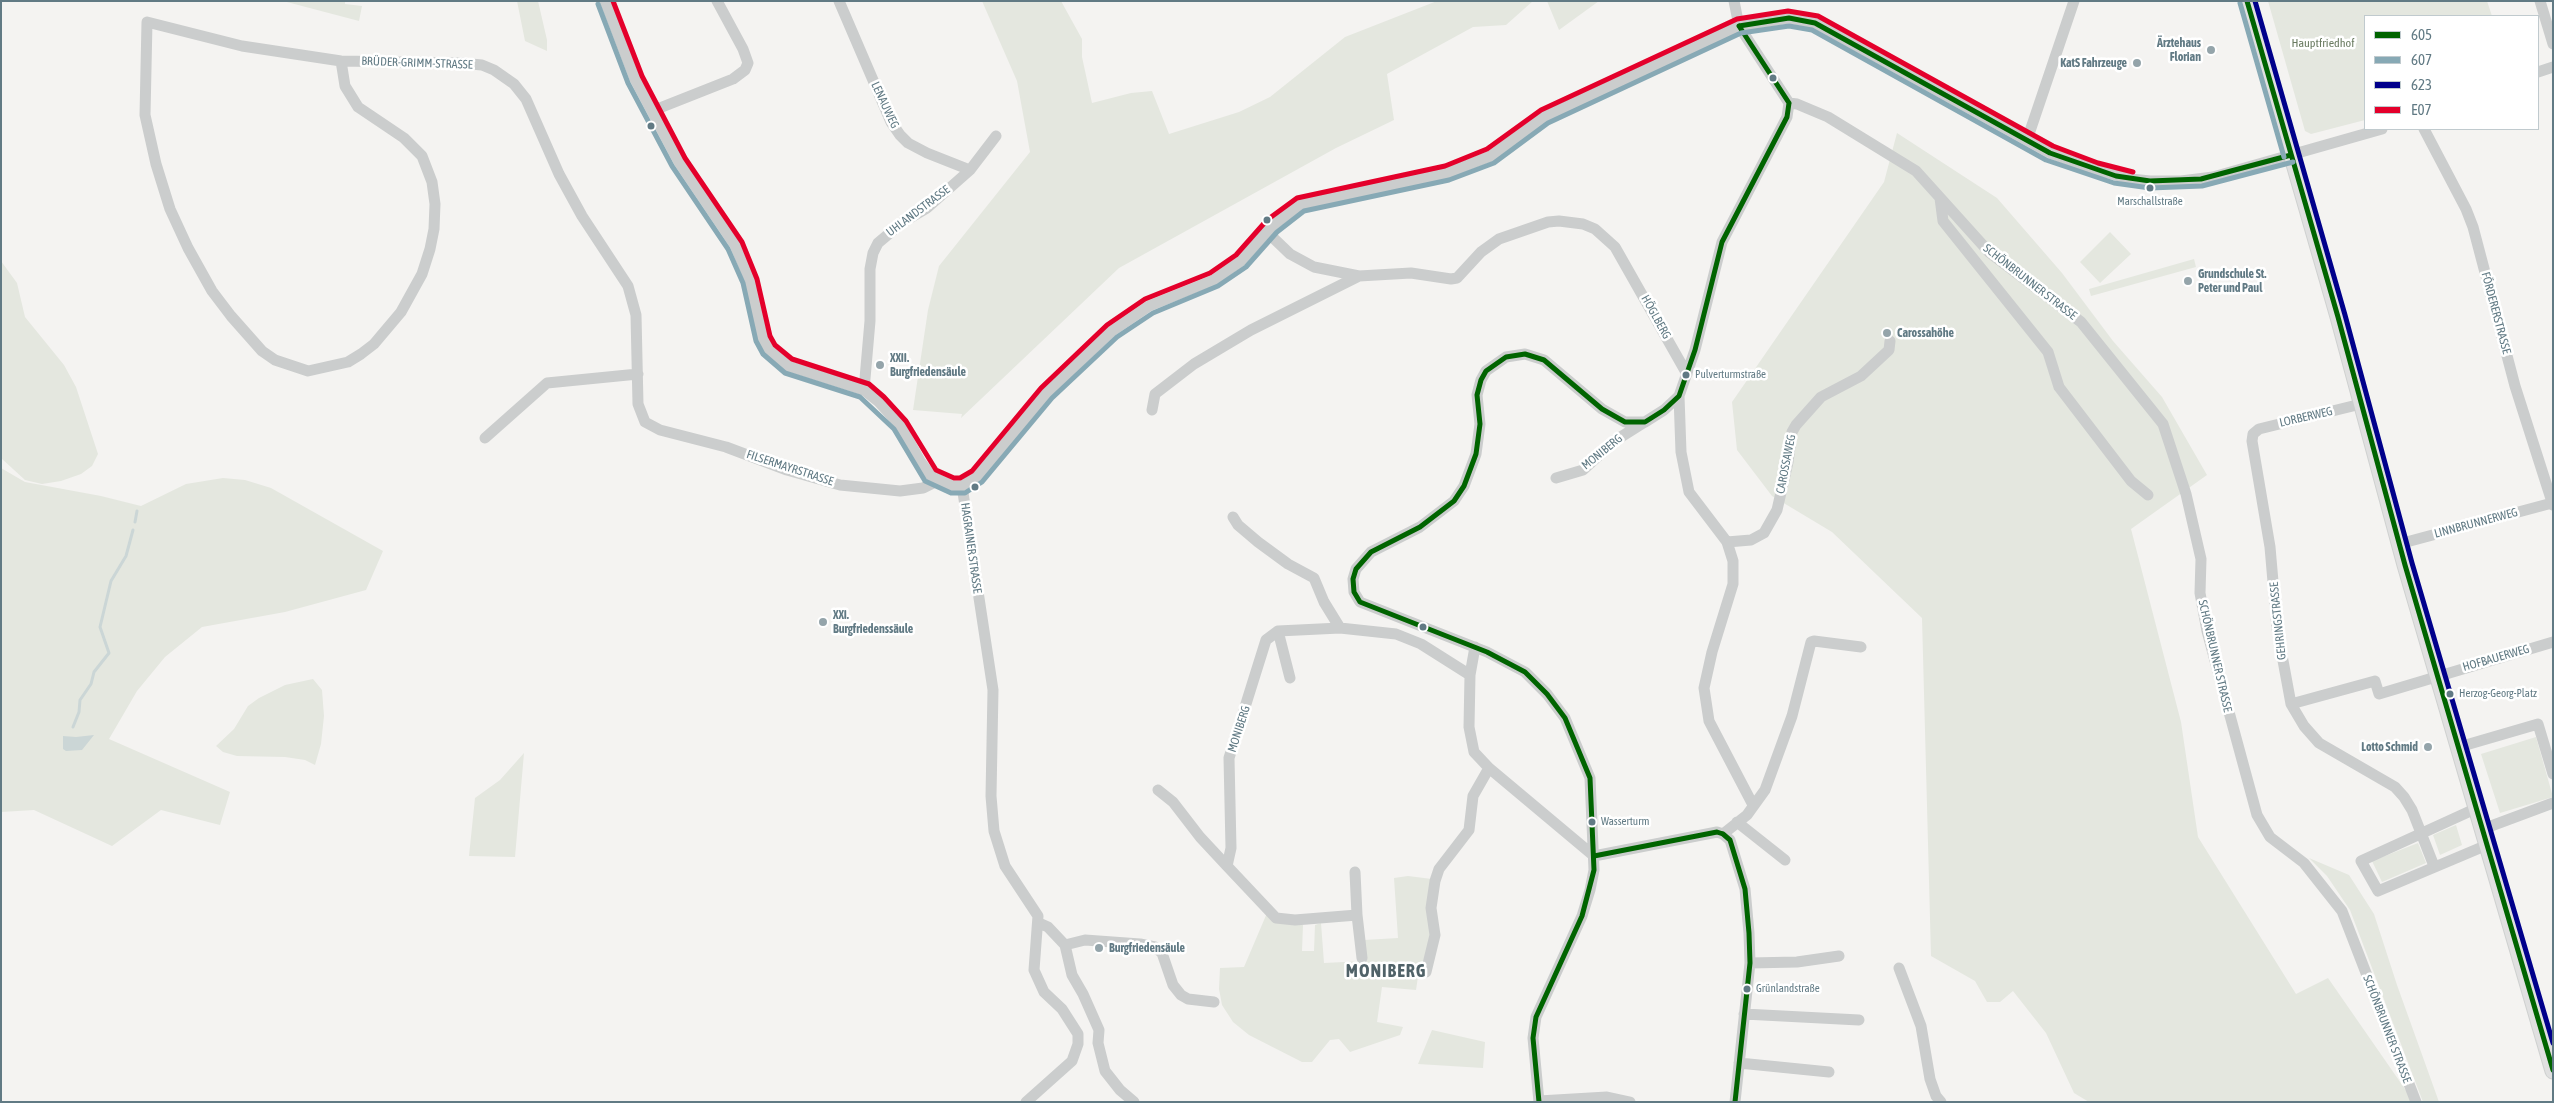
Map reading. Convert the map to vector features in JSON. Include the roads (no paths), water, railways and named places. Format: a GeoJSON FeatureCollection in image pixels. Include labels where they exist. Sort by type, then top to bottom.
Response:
{"type":"FeatureCollection","features":[{"type":"Feature","properties":{"kind":"main road"},"geometry":{"type":"LineString","coordinates":[[2247,1],[2399,544],[2439,675],[2553,1072]]}},
{"type":"Feature","properties":{"kind":"street"},"geometry":{"type":"LineString","coordinates":[[605,1],[636,79],[652,111],[692,185],[735,245],[750,281],[764,339],[769,350],[788,366],[864,390],[892,414],[906,434],[920,461],[937,480],[952,486],[962,486]]}},
{"type":"Feature","properties":{"kind":"street"},"geometry":{"type":"LineString","coordinates":[[652,111],[733,79],[746,70],[748,63],[743,49],[717,1]]}},
{"type":"Feature","properties":{"kind":"street","name":"LENAUWEG"},"geometry":{"type":"LineString","coordinates":[[839,1],[891,122],[900,135],[908,143],[927,154],[970,170]]}},
{"type":"Feature","properties":{"kind":"street"},"geometry":{"type":"LineString","coordinates":[[1734,1],[1739,26],[1789,103],[1786,117],[1722,242],[1687,374],[1679,396],[1680,452],[1689,492],[1728,542],[1732,561],[1733,584],[1712,652],[1704,688],[1709,721],[1754,805]]}},
{"type":"Feature","properties":{"kind":"street"},"geometry":{"type":"LineString","coordinates":[[2026,140],[2074,1]]}},
{"type":"Feature","properties":{"kind":"street"},"geometry":{"type":"LineString","coordinates":[[2540,1],[2553,44]]}},
{"type":"Feature","properties":{"kind":"street"},"geometry":{"type":"LineString","coordinates":[[1739,26],[1789,18],[1816,23],[2050,152],[2096,170],[2150,182],[2213,177],[2378,130]]}},
{"type":"Feature","properties":{"kind":"street","name":"BRÜDER-GRIMM-STRASSE"},"geometry":{"type":"LineString","coordinates":[[341,61],[345,86],[358,107],[404,138],[422,156],[432,182],[435,204],[434,229],[422,274],[401,312],[388,330],[374,344],[348,362],[308,371],[275,360],[262,351],[230,316],[212,291],[184,241],[165,194],[145,115],[147,22],[242,46],[341,61],[418,61],[475,64],[494,70],[514,84],[526,99],[559,174],[582,216],[628,286],[636,315],[638,404],[645,422]]}},
{"type":"Feature","properties":{"kind":"street","name":"HAGRAINER STRASSE"},"geometry":{"type":"LineString","coordinates":[[1026,1102],[1072,1061],[1078,1044],[1075,1027],[1044,992],[1034,970],[1038,923],[1035,909],[1006,866],[994,831],[991,796],[993,690],[962,486],[977,477],[1047,392],[1112,331],[1150,306],[1214,280],[1241,261],[1266,231],[1282,216],[1300,204],[1447,173],[1490,156],[1544,117],[1739,26]]}},
{"type":"Feature","properties":{"kind":"street"},"geometry":{"type":"LineString","coordinates":[[2539,72],[2553,67]]}},
{"type":"Feature","properties":{"kind":"street","name":"SCHÖNBRUNNER STRASSE"},"geometry":{"type":"LineString","coordinates":[[1789,103],[1828,117],[1916,171],[1989,252],[2081,322],[2163,424],[2186,494],[2201,559],[2200,593],[2207,631],[2257,815],[2270,837],[2304,863],[2342,912],[2416,1102]]}},
{"type":"Feature","properties":{"kind":"street","name":"FÖRDERERSTRASSE"},"geometry":{"type":"LineString","coordinates":[[2425,130],[2466,209],[2473,227],[2515,386],[2552,504]]}},
{"type":"Feature","properties":{"kind":"street","name":"UHLANDSTRASSE"},"geometry":{"type":"LineString","coordinates":[[864,390],[868,348],[870,269],[873,253],[884,236],[927,208],[970,170],[996,136]]}},
{"type":"Feature","properties":{"kind":"street","name":"SCHÖNBRUNNER STRASSE"},"geometry":{"type":"LineString","coordinates":[[1940,198],[1943,221],[2048,352],[2059,387],[2131,481],[2148,496]]}},
{"type":"Feature","properties":{"kind":"street","name":"HÖGLBERG"},"geometry":{"type":"LineString","coordinates":[[1266,231],[1303,263],[1314,267],[1359,276],[1411,273],[1457,278],[1481,252],[1499,239],[1548,222],[1560,221],[1583,224],[1595,229],[1615,246],[1687,374]]}},
{"type":"Feature","properties":{"kind":"street","name":"HÖGLBERG"},"geometry":{"type":"LineString","coordinates":[[1152,410],[1155,394],[1194,364],[1251,330],[1359,276]]}},
{"type":"Feature","properties":{"kind":"street","name":"CAROSSAWEG"},"geometry":{"type":"LineString","coordinates":[[1728,542],[1751,540],[1764,533],[1776,510],[1788,462],[1792,432],[1796,425],[1821,397],[1861,376],[1888,350],[1890,341]]}},
{"type":"Feature","properties":{"kind":"street","name":"MONIBERG"},"geometry":{"type":"LineString","coordinates":[[1539,1101],[1533,1038],[1536,1017],[1582,916],[1590,890],[1594,856],[1590,778],[1565,718],[1547,694],[1525,672],[1475,648],[1360,602],[1354,592],[1353,579],[1356,569],[1371,552],[1420,527],[1454,501],[1464,486],[1476,454],[1480,424],[1477,395],[1481,380],[1486,371],[1506,356],[1525,354],[1544,360],[1602,410],[1625,422],[1645,422]]}},
{"type":"Feature","properties":{"kind":"street"},"geometry":{"type":"LineString","coordinates":[[484,438],[547,383],[638,374]]}},
{"type":"Feature","properties":{"kind":"street","name":"MONIBERG"},"geometry":{"type":"LineString","coordinates":[[1556,478],[1583,470],[1616,440],[1664,410],[1679,396]]}},
{"type":"Feature","properties":{"kind":"street","name":"LORBERWEG"},"geometry":{"type":"LineString","coordinates":[[2253,434],[2259,429],[2361,404]]}},
{"type":"Feature","properties":{"kind":"street","name":"FILSERMAYRSTRASSE"},"geometry":{"type":"LineString","coordinates":[[645,422],[660,430],[726,447],[787,470],[840,485],[900,491],[918,489],[937,480]]}},
{"type":"Feature","properties":{"kind":"street","name":"GEHRINGSTRASSE"},"geometry":{"type":"LineString","coordinates":[[2253,434],[2252,441],[2270,547],[2276,628],[2291,704],[2304,726],[2319,744],[2395,788],[2409,803],[2434,866]]}},
{"type":"Feature","properties":{"kind":"street","name":"LINNBRUNNERWEG"},"geometry":{"type":"LineString","coordinates":[[2399,544],[2552,504]]}},
{"type":"Feature","properties":{"kind":"street"},"geometry":{"type":"LineString","coordinates":[[1233,517],[1238,525],[1258,542],[1288,564],[1314,578],[1324,602],[1340,628]]}},
{"type":"Feature","properties":{"kind":"street"},"geometry":{"type":"LineString","coordinates":[[1290,678],[1278,631],[1340,628],[1396,634],[1421,644],[1470,675]]}},
{"type":"Feature","properties":{"kind":"street","name":"MONIBERG"},"geometry":{"type":"LineString","coordinates":[[1227,866],[1231,848],[1229,758],[1266,640],[1278,631]]}},
{"type":"Feature","properties":{"kind":"street"},"geometry":{"type":"LineString","coordinates":[[1724,834],[1754,805],[1765,790],[1792,716],[1809,646],[1814,640],[1861,647]]}},
{"type":"Feature","properties":{"kind":"street","name":"HOFBAUERWEG"},"geometry":{"type":"LineString","coordinates":[[2291,704],[2375,680],[2380,694],[2553,642]]}},
{"type":"Feature","properties":{"kind":"street"},"geometry":{"type":"LineString","coordinates":[[1475,648],[1470,675],[1469,727],[1474,752],[1489,768],[1594,856],[1717,832],[1724,834],[1730,840],[1745,889],[1750,963],[1735,1102]]}},
{"type":"Feature","properties":{"kind":"street"},"geometry":{"type":"LineString","coordinates":[[2459,747],[2538,724],[2553,774]]}},
{"type":"Feature","properties":{"kind":"street"},"geometry":{"type":"LineString","coordinates":[[1426,972],[1435,935],[1431,908],[1438,869],[1469,830],[1473,796],[1489,768]]}},
{"type":"Feature","properties":{"kind":"street"},"geometry":{"type":"LineString","coordinates":[[1158,790],[1172,802],[1200,837],[1276,918],[1295,920],[1357,915]]}},
{"type":"Feature","properties":{"kind":"street"},"geometry":{"type":"LineString","coordinates":[[2483,829],[2553,803]]}},
{"type":"Feature","properties":{"kind":"street"},"geometry":{"type":"LineString","coordinates":[[2477,808],[2361,861],[2378,891],[2487,845]]}},
{"type":"Feature","properties":{"kind":"street"},"geometry":{"type":"LineString","coordinates":[[1737,822],[1785,860]]}},
{"type":"Feature","properties":{"kind":"street"},"geometry":{"type":"LineString","coordinates":[[1355,872],[1362,958]]}},
{"type":"Feature","properties":{"kind":"street"},"geometry":{"type":"LineString","coordinates":[[1038,923],[1048,927],[1065,945],[1072,975],[1083,994],[1099,1030],[1098,1043],[1105,1071],[1120,1090],[1134,1102]]}},
{"type":"Feature","properties":{"kind":"street"},"geometry":{"type":"LineString","coordinates":[[1065,945],[1085,940],[1155,947],[1162,954],[1173,985],[1181,995],[1188,999],[1214,1002]]}},
{"type":"Feature","properties":{"kind":"street"},"geometry":{"type":"LineString","coordinates":[[1750,963],[1797,962],[1839,956]]}},
{"type":"Feature","properties":{"kind":"street"},"geometry":{"type":"LineString","coordinates":[[1899,968],[1921,1026],[1930,1079],[1936,1096],[1941,1102]]}},
{"type":"Feature","properties":{"kind":"street"},"geometry":{"type":"LineString","coordinates":[[1744,1014],[1859,1020]]}},
{"type":"Feature","properties":{"kind":"street"},"geometry":{"type":"LineString","coordinates":[[1739,1063],[1829,1072]]}},
{"type":"Feature","properties":{"kind":"street"},"geometry":{"type":"LineString","coordinates":[[1539,1101],[1607,1097],[1630,1102]]}},
{"type":"Feature","properties":{"kind":"waterway"},"geometry":{"type":"LineString","coordinates":[[135,522],[137,511]]}},
{"type":"Feature","properties":{"kind":"waterway"},"geometry":{"type":"LineString","coordinates":[[73,727],[79,712],[80,700],[91,684],[94,672],[109,653],[100,627],[111,581],[126,556],[133,530]]}},
{"type":"Feature","properties":{"kind":"place","name":"Ärztehaus Florian"},"geometry":{"type":"Point","coordinates":[2211,50]}},
{"type":"Feature","properties":{"kind":"place","name":"KatS Fahrzeuge"},"geometry":{"type":"Point","coordinates":[2137,63]}},
{"type":"Feature","properties":{"kind":"place","name":"Marschallstraße"},"geometry":{"type":"Point","coordinates":[2150,188]}},
{"type":"Feature","properties":{"kind":"place","name":"Grundschule St. Peter und Paul"},"geometry":{"type":"Point","coordinates":[2188,281]}},
{"type":"Feature","properties":{"kind":"place","name":"Carossahöhe"},"geometry":{"type":"Point","coordinates":[1887,333]}},
{"type":"Feature","properties":{"kind":"place","name":"XXII. Burgfriedensäule"},"geometry":{"type":"Point","coordinates":[880,365]}},
{"type":"Feature","properties":{"kind":"place","name":"Pulverturmstraße"},"geometry":{"type":"Point","coordinates":[1686,375]}},
{"type":"Feature","properties":{"kind":"place","name":"XXI. Burgfriedenssäule"},"geometry":{"type":"Point","coordinates":[823,622]}},
{"type":"Feature","properties":{"kind":"place","name":"Herzog-Georg-Platz"},"geometry":{"type":"Point","coordinates":[2450,694]}},
{"type":"Feature","properties":{"kind":"place","name":"Lotto Schmid"},"geometry":{"type":"Point","coordinates":[2428,747]}},
{"type":"Feature","properties":{"kind":"place","name":"Wasserturm"},"geometry":{"type":"Point","coordinates":[1592,822]}},
{"type":"Feature","properties":{"kind":"place","name":"Burgfriedensäule"},"geometry":{"type":"Point","coordinates":[1099,948]}},
{"type":"Feature","properties":{"kind":"place","name":"Grünlandstraße"},"geometry":{"type":"Point","coordinates":[1747,989]}},
{"type":"Feature","properties":{"kind":"district","name":"MONIBERG"},"geometry":{"type":"Point","coordinates":[1386,971]}},
{"type":"Feature","properties":{"kind":"park label","name":"Hauptfriedhof"},"geometry":{"type":"Point","coordinates":[2323,43]}}]}
